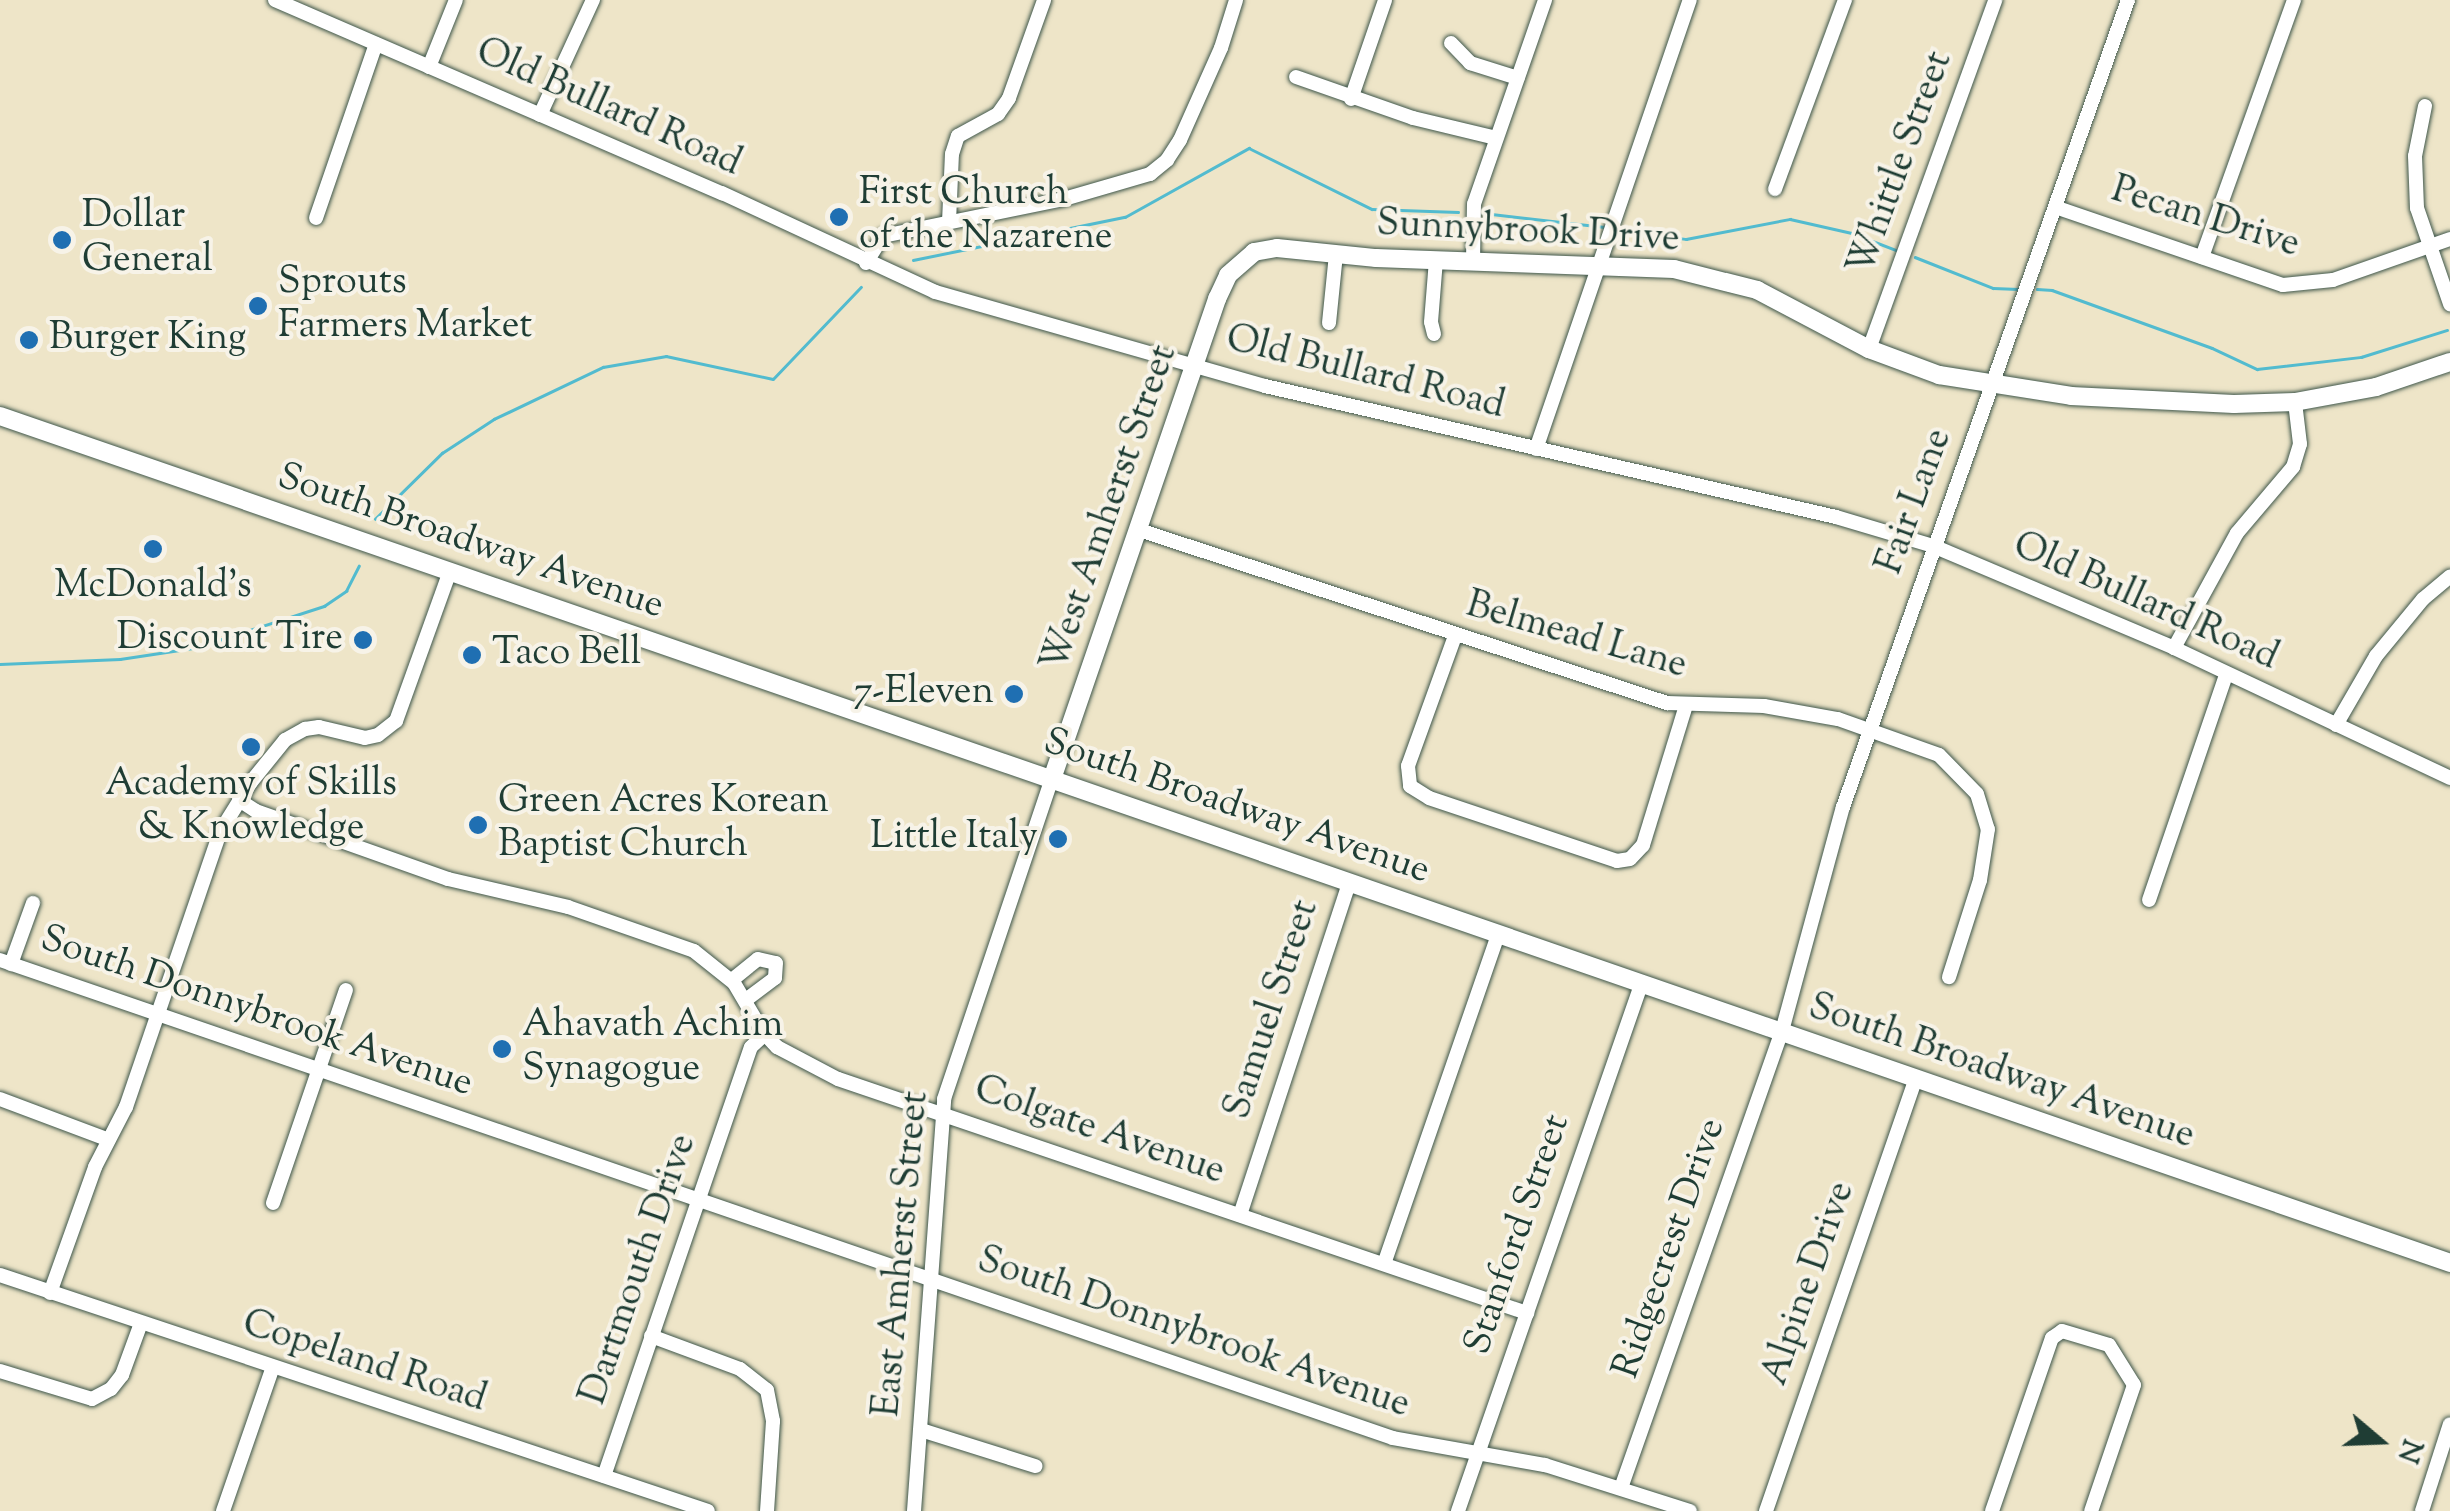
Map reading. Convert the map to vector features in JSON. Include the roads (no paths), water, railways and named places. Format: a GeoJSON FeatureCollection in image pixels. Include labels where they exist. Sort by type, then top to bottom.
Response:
{"type":"FeatureCollection","features":[{"type":"Feature","properties":{"kind":"main road","name":"Sunnybrook Drive"},"geometry":{"type":"LineString","coordinates":[[1240,264],[1254,252],[1276,248],[1436,260],[1674,269],[1757,290],[1869,349],[1939,375],[2094,398],[2295,402],[2376,387],[2450,362]]}},
{"type":"Feature","properties":{"kind":"main road","name":"West Amherst Street"},"geometry":{"type":"LineString","coordinates":[[1052,779],[1222,288],[1240,264]]}},
{"type":"Feature","properties":{"kind":"main road","name":"South Broadway Avenue"},"geometry":{"type":"LineString","coordinates":[[0,416],[2450,1263]]}},
{"type":"Feature","properties":{"kind":"street","name":"Old Bullard Road"},"geometry":{"type":"LineString","coordinates":[[275,0],[740,202],[935,292],[1194,366],[1836,517],[1933,546],[2174,648],[2450,778]]}},
{"type":"Feature","properties":{"kind":"street"},"geometry":{"type":"LineString","coordinates":[[430,66],[456,0]]}},
{"type":"Feature","properties":{"kind":"street"},"geometry":{"type":"LineString","coordinates":[[540,115],[593,0]]}},
{"type":"Feature","properties":{"kind":"street"},"geometry":{"type":"LineString","coordinates":[[949,222],[952,154],[958,136],[998,114],[1009,98],[1044,0]]}},
{"type":"Feature","properties":{"kind":"street"},"geometry":{"type":"LineString","coordinates":[[866,262],[883,236],[1064,199],[1150,174],[1168,160],[1180,140],[1221,48],[1236,0]]}},
{"type":"Feature","properties":{"kind":"street"},"geometry":{"type":"LineString","coordinates":[[1351,98],[1385,0]]}},
{"type":"Feature","properties":{"kind":"street"},"geometry":{"type":"LineString","coordinates":[[1473,261],[1474,204],[1544,0]]}},
{"type":"Feature","properties":{"kind":"street"},"geometry":{"type":"LineString","coordinates":[[1536,449],[1690,0]]}},
{"type":"Feature","properties":{"kind":"street"},"geometry":{"type":"LineString","coordinates":[[1775,189],[1846,0]]}},
{"type":"Feature","properties":{"kind":"street","name":"Whittle Street"},"geometry":{"type":"LineString","coordinates":[[1869,349],[1995,0]]}},
{"type":"Feature","properties":{"kind":"street","name":"Fair Lane"},"geometry":{"type":"LineString","coordinates":[[1782,1031],[1835,833],[2128,0]]}},
{"type":"Feature","properties":{"kind":"street"},"geometry":{"type":"LineString","coordinates":[[2202,258],[2294,0]]}},
{"type":"Feature","properties":{"kind":"street"},"geometry":{"type":"LineString","coordinates":[[1451,43],[1470,63],[1518,78]]}},
{"type":"Feature","properties":{"kind":"street"},"geometry":{"type":"LineString","coordinates":[[316,218],[376,44]]}},
{"type":"Feature","properties":{"kind":"street"},"geometry":{"type":"LineString","coordinates":[[1296,77],[1351,98],[1496,138]]}},
{"type":"Feature","properties":{"kind":"street"},"geometry":{"type":"LineString","coordinates":[[2425,106],[2414,184],[2416,208],[2450,304]]}},
{"type":"Feature","properties":{"kind":"street","name":"Pecan Drive"},"geometry":{"type":"LineString","coordinates":[[2055,207],[2283,285],[2333,280],[2450,239]]}},
{"type":"Feature","properties":{"kind":"street"},"geometry":{"type":"LineString","coordinates":[[1329,323],[1336,254]]}},
{"type":"Feature","properties":{"kind":"street"},"geometry":{"type":"LineString","coordinates":[[1434,334],[1436,260]]}},
{"type":"Feature","properties":{"kind":"street"},"geometry":{"type":"LineString","coordinates":[[2174,648],[2237,532],[2293,467],[2300,444],[2295,402]]}},
{"type":"Feature","properties":{"kind":"street","name":"Belmead Lane"},"geometry":{"type":"LineString","coordinates":[[1139,530],[1455,636],[1686,705],[1764,706],[1838,719],[1940,755],[1966,778],[1984,811],[1988,847],[1949,978]]}},
{"type":"Feature","properties":{"kind":"street"},"geometry":{"type":"LineString","coordinates":[[50,1292],[94,1167],[126,1106],[211,856],[239,800],[279,746],[305,728],[365,738],[389,729],[401,710],[450,571]]}},
{"type":"Feature","properties":{"kind":"street"},"geometry":{"type":"LineString","coordinates":[[2336,725],[2376,656],[2422,599],[2450,576]]}},
{"type":"Feature","properties":{"kind":"street"},"geometry":{"type":"LineString","coordinates":[[1455,636],[1408,766],[1410,786],[1429,798],[1617,860],[1630,858],[1642,844],[1686,705]]}},
{"type":"Feature","properties":{"kind":"street"},"geometry":{"type":"LineString","coordinates":[[2149,900],[2226,675]]}},
{"type":"Feature","properties":{"kind":"street","name":"East Amherst Street"},"geometry":{"type":"LineString","coordinates":[[914,1511],[942,1112],[1052,779]]}},
{"type":"Feature","properties":{"kind":"street","name":"Colgate Avenue"},"geometry":{"type":"LineString","coordinates":[[239,800],[256,810],[448,879],[568,907],[702,955],[732,980],[764,1034],[810,1067],[1527,1312]]}},
{"type":"Feature","properties":{"kind":"street","name":"Samuel Street"},"geometry":{"type":"LineString","coordinates":[[1240,1216],[1349,882]]}},
{"type":"Feature","properties":{"kind":"street"},"geometry":{"type":"LineString","coordinates":[[6,962],[33,904]]}},
{"type":"Feature","properties":{"kind":"street"},"geometry":{"type":"LineString","coordinates":[[1384,1264],[1498,934]]}},
{"type":"Feature","properties":{"kind":"street"},"geometry":{"type":"LineString","coordinates":[[732,980],[758,959],[776,963],[775,978],[746,1000]]}},
{"type":"Feature","properties":{"kind":"street","name":"South Donnybrook Avenue"},"geometry":{"type":"LineString","coordinates":[[6,962],[1394,1438],[1545,1465],[1690,1511]]}},
{"type":"Feature","properties":{"kind":"street","name":"Stanford Street"},"geometry":{"type":"LineString","coordinates":[[1458,1511],[1642,982]]}},
{"type":"Feature","properties":{"kind":"street"},"geometry":{"type":"LineString","coordinates":[[273,1203],[346,990]]}},
{"type":"Feature","properties":{"kind":"street","name":"Ridgecrest Drive"},"geometry":{"type":"LineString","coordinates":[[1621,1488],[1782,1031]]}},
{"type":"Feature","properties":{"kind":"street","name":"Dartmouth Drive"},"geometry":{"type":"LineString","coordinates":[[604,1476],[751,1047],[764,1034]]}},
{"type":"Feature","properties":{"kind":"street","name":"Alpine Drive"},"geometry":{"type":"LineString","coordinates":[[1766,1511],[1916,1078]]}},
{"type":"Feature","properties":{"kind":"street"},"geometry":{"type":"LineString","coordinates":[[0,1099],[110,1140]]}},
{"type":"Feature","properties":{"kind":"street","name":"Copeland Road"},"geometry":{"type":"LineString","coordinates":[[0,1275],[708,1511]]}},
{"type":"Feature","properties":{"kind":"street"},"geometry":{"type":"LineString","coordinates":[[0,1372],[92,1400],[111,1389],[122,1375],[142,1323]]}},
{"type":"Feature","properties":{"kind":"street"},"geometry":{"type":"LineString","coordinates":[[1992,1511],[2052,1338],[2062,1331],[2109,1345],[2134,1384],[2091,1511]]}},
{"type":"Feature","properties":{"kind":"street"},"geometry":{"type":"LineString","coordinates":[[651,1336],[740,1369],[767,1390],[773,1420],[767,1511]]}},
{"type":"Feature","properties":{"kind":"street"},"geometry":{"type":"LineString","coordinates":[[223,1511],[272,1367]]}},
{"type":"Feature","properties":{"kind":"street"},"geometry":{"type":"LineString","coordinates":[[2422,1511],[2450,1424]]}},
{"type":"Feature","properties":{"kind":"street"},"geometry":{"type":"LineString","coordinates":[[920,1430],[1034,1466]]}},
{"type":"Feature","properties":{"kind":"waterway"},"geometry":{"type":"LineString","coordinates":[[913,260],[1125,217],[1249,148],[1372,209],[1458,212]]}},
{"type":"Feature","properties":{"kind":"waterway"},"geometry":{"type":"LineString","coordinates":[[1483,213],[1604,227]]}},
{"type":"Feature","properties":{"kind":"waterway"},"geometry":{"type":"LineString","coordinates":[[1622,230],[1686,239],[1790,219],[1852,233],[1896,250]]}},
{"type":"Feature","properties":{"kind":"waterway"},"geometry":{"type":"LineString","coordinates":[[1915,257],[1993,288],[2018,289]]}},
{"type":"Feature","properties":{"kind":"waterway"},"geometry":{"type":"LineString","coordinates":[[375,519],[442,453],[494,419],[603,367],[666,356],[773,379],[861,287]]}},
{"type":"Feature","properties":{"kind":"waterway"},"geometry":{"type":"LineString","coordinates":[[2037,289],[2052,290],[2212,348],[2257,369],[2361,357],[2447,330]]}},
{"type":"Feature","properties":{"kind":"waterway"},"geometry":{"type":"LineString","coordinates":[[0,664],[120,659],[194,648],[324,606],[346,591],[359,566]]}},
{"type":"Feature","properties":{"kind":"place","name":"First Church of the Nazarene"},"geometry":{"type":"Point","coordinates":[839,217]}},
{"type":"Feature","properties":{"kind":"place","name":"Dollar General"},"geometry":{"type":"Point","coordinates":[62,240]}},
{"type":"Feature","properties":{"kind":"place","name":"Sprouts Farmers Market"},"geometry":{"type":"Point","coordinates":[258,306]}},
{"type":"Feature","properties":{"kind":"place","name":"Burger King"},"geometry":{"type":"Point","coordinates":[29,340]}},
{"type":"Feature","properties":{"kind":"place","name":"McDonald's"},"geometry":{"type":"Point","coordinates":[153,549]}},
{"type":"Feature","properties":{"kind":"place","name":"Discount Tire"},"geometry":{"type":"Point","coordinates":[363,640]}},
{"type":"Feature","properties":{"kind":"place","name":"Taco Bell"},"geometry":{"type":"Point","coordinates":[472,655]}},
{"type":"Feature","properties":{"kind":"place","name":"7-Eleven"},"geometry":{"type":"Point","coordinates":[1014,694]}},
{"type":"Feature","properties":{"kind":"place","name":"Academy of Skills & Knowledge"},"geometry":{"type":"Point","coordinates":[251,747]}},
{"type":"Feature","properties":{"kind":"place","name":"Green Acres Korean Baptist Church"},"geometry":{"type":"Point","coordinates":[478,825]}},
{"type":"Feature","properties":{"kind":"place","name":"Little Italy"},"geometry":{"type":"Point","coordinates":[1058,839]}},
{"type":"Feature","properties":{"kind":"place","name":"Ahavath Achim Synagogue"},"geometry":{"type":"Point","coordinates":[502,1049]}}]}
